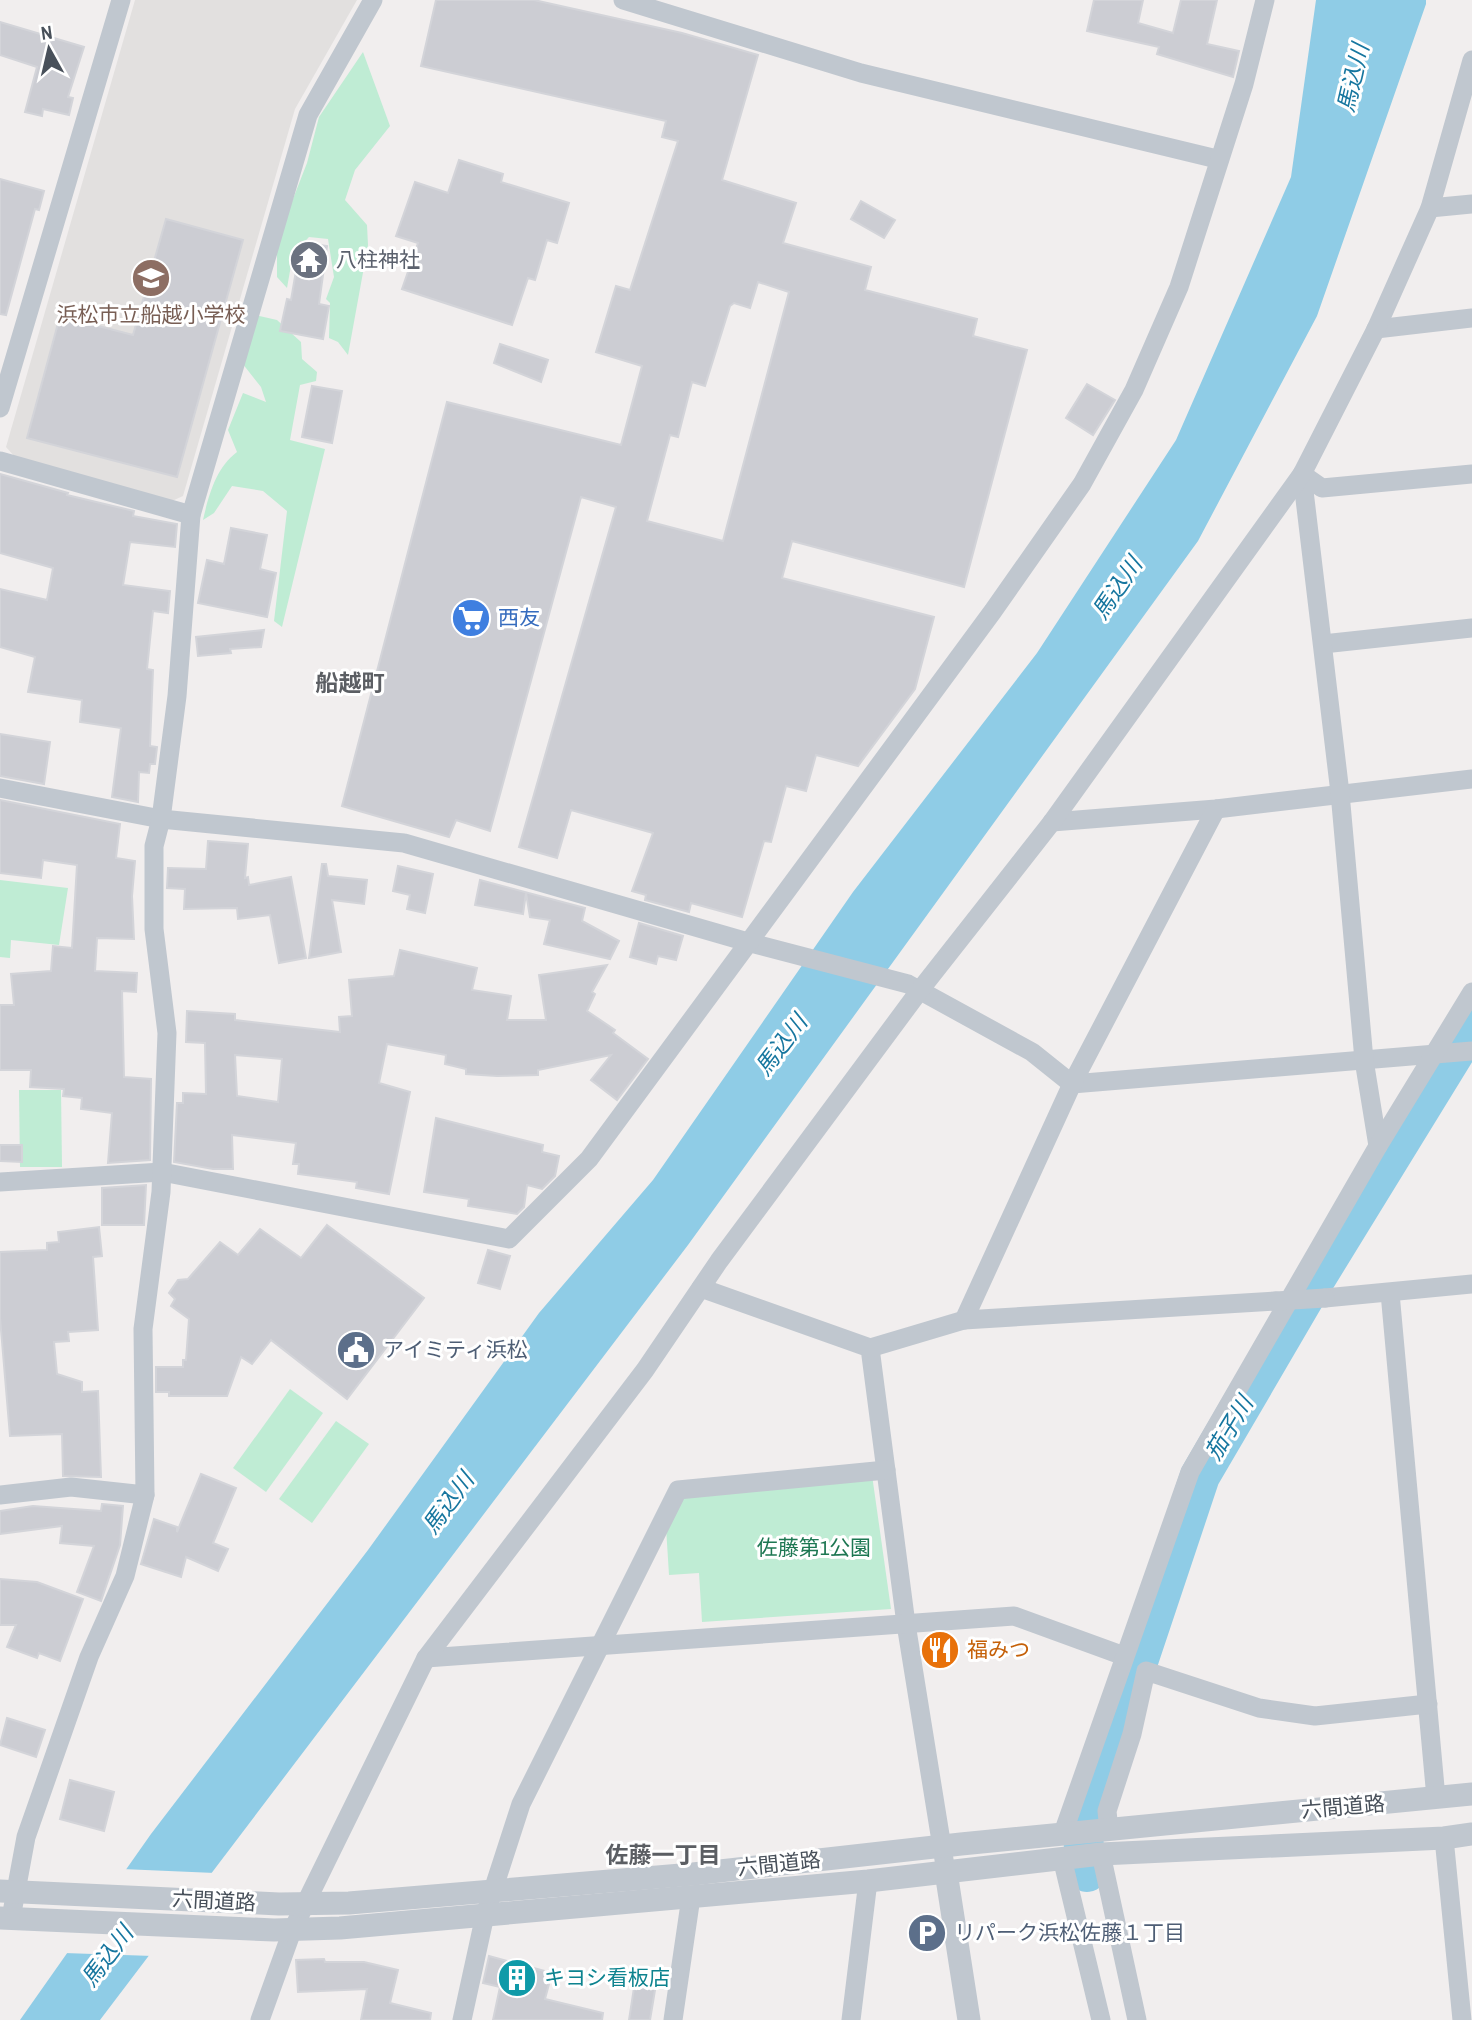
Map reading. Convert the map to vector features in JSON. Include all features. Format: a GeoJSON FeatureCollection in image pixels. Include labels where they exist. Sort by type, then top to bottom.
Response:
{"type":"FeatureCollection","features":[{"type":"Feature","properties":{"kind":"street"},"geometry":{"type":"LineString","coordinates":[[0,408],[121,0]]}},
{"type":"Feature","properties":{"kind":"street"},"geometry":{"type":"LineString","coordinates":[[6,1918],[7,1891],[89,1657],[125,1576],[145,1495],[143,1329],[162,1172],[167,1033],[154,929],[154,846],[177,696],[191,515],[308,115],[373,0]]}},
{"type":"Feature","properties":{"kind":"street"},"geometry":{"type":"LineString","coordinates":[[623,0],[861,73],[1217,159]]}},
{"type":"Feature","properties":{"kind":"street"},"geometry":{"type":"LineString","coordinates":[[0,1182],[162,1172],[509,1239],[589,1159],[757,944],[1082,484],[1134,390],[1179,286],[1217,159],[1244,84],[1265,0]]}},
{"type":"Feature","properties":{"kind":"street"},"geometry":{"type":"LineString","coordinates":[[260,2020],[283,1930],[306,1904],[426,1658],[645,1370],[914,987],[1052,822],[1302,474],[1376,329],[1430,208],[1472,60]]}},
{"type":"Feature","properties":{"kind":"street"},"geometry":{"type":"LineString","coordinates":[[1430,208],[1472,204]]}},
{"type":"Feature","properties":{"kind":"street"},"geometry":{"type":"LineString","coordinates":[[1376,329],[1472,318]]}},
{"type":"Feature","properties":{"kind":"street"},"geometry":{"type":"LineString","coordinates":[[0,461],[191,515]]}},
{"type":"Feature","properties":{"kind":"street"},"geometry":{"type":"LineString","coordinates":[[1302,474],[1322,488],[1472,474]]}},
{"type":"Feature","properties":{"kind":"street"},"geometry":{"type":"LineString","coordinates":[[1302,474],[1340,793],[1364,1060],[1378,1146]]}},
{"type":"Feature","properties":{"kind":"street"},"geometry":{"type":"LineString","coordinates":[[1323,644],[1472,628]]}},
{"type":"Feature","properties":{"kind":"street"},"geometry":{"type":"LineString","coordinates":[[1052,822],[1216,809],[1472,779]]}},
{"type":"Feature","properties":{"kind":"street"},"geometry":{"type":"LineString","coordinates":[[0,788],[160,819],[404,843],[914,987],[1032,1052],[1072,1084],[1472,1051]]}},
{"type":"Feature","properties":{"kind":"street"},"geometry":{"type":"LineString","coordinates":[[964,1320],[1072,1084],[1216,809]]}},
{"type":"Feature","properties":{"kind":"street"},"geometry":{"type":"LineString","coordinates":[[1063,1833],[1190,1472],[1378,1146],[1472,992]]}},
{"type":"Feature","properties":{"kind":"street"},"geometry":{"type":"LineString","coordinates":[[701,1288],[870,1348],[964,1320],[1325,1298],[1472,1284]]}},
{"type":"Feature","properties":{"kind":"street"},"geometry":{"type":"LineString","coordinates":[[1390,1293],[1436,1798]]}},
{"type":"Feature","properties":{"kind":"street"},"geometry":{"type":"LineString","coordinates":[[870,1348],[906,1624],[969,2020]]}},
{"type":"Feature","properties":{"kind":"street"},"geometry":{"type":"LineString","coordinates":[[462,2020],[485,1915],[521,1804],[603,1645],[678,1490],[886,1470]]}},
{"type":"Feature","properties":{"kind":"street"},"geometry":{"type":"LineString","coordinates":[[0,1495],[71,1487],[145,1495]]}},
{"type":"Feature","properties":{"kind":"street"},"geometry":{"type":"LineString","coordinates":[[426,1658],[1014,1616],[1124,1656]]}},
{"type":"Feature","properties":{"kind":"street"},"geometry":{"type":"LineString","coordinates":[[1107,1830],[1110,1800],[1132,1734],[1146,1671],[1259,1708],[1315,1716],[1428,1704]]}},
{"type":"Feature","properties":{"kind":"street","name":"六間道路"},"geometry":{"type":"LineString","coordinates":[[7,1891],[279,1904],[492,1892],[1472,1794]]}},
{"type":"Feature","properties":{"kind":"street","name":"六間道路"},"geometry":{"type":"LineString","coordinates":[[6,1918],[283,1930],[868,1881],[1101,1854],[1444,1838],[1472,1834]]}},
{"type":"Feature","properties":{"kind":"street"},"geometry":{"type":"LineString","coordinates":[[1444,1838],[1462,2020]]}},
{"type":"Feature","properties":{"kind":"street"},"geometry":{"type":"LineString","coordinates":[[1101,1854],[1137,2020]]}},
{"type":"Feature","properties":{"kind":"street"},"geometry":{"type":"LineString","coordinates":[[1062,1858],[1101,2020]]}},
{"type":"Feature","properties":{"kind":"street"},"geometry":{"type":"LineString","coordinates":[[850,2020],[868,1881]]}},
{"type":"Feature","properties":{"kind":"street"},"geometry":{"type":"LineString","coordinates":[[673,2020],[691,1897]]}},
{"type":"Feature","properties":{"kind":"shaded area","name":"浜松市立船越小学校"},"geometry":{"type":"Polygon","coordinates":[[[135,0],[357,0],[295,109],[183,496],[172,501],[15,457],[6,447],[135,0]]]}},
{"type":"Feature","properties":{"kind":"green space"},"geometry":{"type":"Polygon","coordinates":[[[363,52],[390,126],[355,170],[345,200],[367,225],[368,245],[348,355],[338,342],[329,338],[330,303],[326,299],[334,277],[328,239],[309,237],[293,254],[287,288],[277,277],[277,240],[307,163],[319,117],[363,52]]]}},
{"type":"Feature","properties":{"kind":"green space"},"geometry":{"type":"Polygon","coordinates":[[[255,315],[277,320],[301,342],[302,359],[317,372],[316,381],[300,385],[290,440],[325,449],[282,627],[274,621],[287,511],[263,491],[232,486],[214,513],[203,520],[219,474],[237,452],[228,430],[243,393],[266,402],[261,387],[242,363],[255,315]]]}},
{"type":"Feature","properties":{"kind":"green space"},"geometry":{"type":"Polygon","coordinates":[[[0,880],[68,888],[59,945],[11,940],[10,958],[0,957],[0,880]]]}},
{"type":"Feature","properties":{"kind":"green space"},"geometry":{"type":"Polygon","coordinates":[[[19,1090],[61,1090],[62,1167],[20,1167],[19,1090]]]}},
{"type":"Feature","properties":{"kind":"green space"},"geometry":{"type":"Polygon","coordinates":[[[290,1389],[323,1413],[266,1492],[233,1468],[290,1389]]]}},
{"type":"Feature","properties":{"kind":"green space"},"geometry":{"type":"Polygon","coordinates":[[[336,1421],[369,1444],[312,1523],[279,1499],[336,1421]]]}},
{"type":"Feature","properties":{"kind":"green space","name":"佐藤第1公園"},"geometry":{"type":"Polygon","coordinates":[[[872,1475],[891,1609],[702,1622],[699,1573],[669,1575],[666,1527],[683,1494],[872,1475]]]}},
{"type":"Feature","properties":{"kind":"water","name":"馬込川"},"geometry":{"type":"Polygon","coordinates":[[[1316,0],[1426,0],[1426,4],[1317,316],[1198,541],[688,1245],[100,2020],[20,2020],[151,1834],[368,1550],[539,1313],[653,1180],[853,892],[1037,653],[1176,440],[1291,177],[1316,0]]]}},
{"type":"Feature","properties":{"kind":"pier"},"geometry":{"type":"Polygon","coordinates":[[[122,1869],[215,1873],[153,1956],[64,1953],[122,1869]]]}},
{"type":"Feature","properties":{"kind":"building"},"geometry":{"type":"Polygon","coordinates":[[[436,0],[534,0],[682,33],[758,55],[722,180],[796,203],[783,243],[871,267],[865,290],[977,319],[973,336],[1027,350],[964,587],[792,541],[782,578],[934,617],[915,689],[858,766],[816,755],[806,791],[786,786],[771,842],[764,841],[742,917],[691,903],[689,912],[645,900],[646,895],[632,891],[653,833],[571,810],[557,858],[519,847],[616,507],[581,497],[490,831],[456,820],[449,837],[342,806],[447,402],[621,445],[642,366],[596,352],[616,286],[630,290],[678,141],[662,137],[666,121],[421,66],[436,0]],[[758,282],[750,308],[734,303],[730,306],[705,386],[692,382],[678,437],[670,435],[647,521],[723,541],[789,292],[758,282]]]}},
{"type":"Feature","properties":{"kind":"building"},"geometry":{"type":"Polygon","coordinates":[[[1094,0],[1143,0],[1138,23],[1173,33],[1181,0],[1217,0],[1207,44],[1239,51],[1233,77],[1157,54],[1159,47],[1087,31],[1094,0]]]}},
{"type":"Feature","properties":{"kind":"building"},"geometry":{"type":"Polygon","coordinates":[[[0,22],[84,47],[68,97],[73,98],[69,115],[43,109],[42,116],[25,112],[37,67],[0,55],[0,22]]]}},
{"type":"Feature","properties":{"kind":"building"},"geometry":{"type":"Polygon","coordinates":[[[459,160],[503,174],[501,182],[569,203],[557,243],[547,240],[535,280],[528,278],[512,325],[402,289],[418,243],[396,236],[415,182],[448,193],[459,160]]]}},
{"type":"Feature","properties":{"kind":"building"},"geometry":{"type":"Polygon","coordinates":[[[0,179],[44,191],[39,210],[35,209],[6,315],[0,314],[0,179]]]}},
{"type":"Feature","properties":{"kind":"building"},"geometry":{"type":"Polygon","coordinates":[[[861,201],[895,220],[884,238],[851,219],[861,201]]]}},
{"type":"Feature","properties":{"kind":"building"},"geometry":{"type":"Polygon","coordinates":[[[166,219],[243,240],[177,477],[27,438],[60,316],[133,335],[166,219]]]}},
{"type":"Feature","properties":{"kind":"building"},"geometry":{"type":"Polygon","coordinates":[[[301,242],[327,246],[319,304],[329,306],[323,339],[280,331],[287,299],[291,300],[301,242]]]}},
{"type":"Feature","properties":{"kind":"building"},"geometry":{"type":"Polygon","coordinates":[[[500,344],[548,360],[541,382],[494,363],[500,344]]]}},
{"type":"Feature","properties":{"kind":"building"},"geometry":{"type":"Polygon","coordinates":[[[1087,384],[1115,400],[1093,435],[1066,418],[1087,384]]]}},
{"type":"Feature","properties":{"kind":"building"},"geometry":{"type":"Polygon","coordinates":[[[312,386],[342,391],[332,443],[302,437],[312,386]]]}},
{"type":"Feature","properties":{"kind":"building"},"geometry":{"type":"Polygon","coordinates":[[[0,474],[68,493],[67,495],[134,511],[133,516],[177,524],[175,547],[130,542],[123,585],[170,591],[168,613],[153,611],[147,669],[153,670],[150,746],[157,747],[155,764],[150,764],[149,773],[139,772],[138,802],[112,797],[121,728],[80,722],[82,700],[28,692],[35,657],[0,647],[0,589],[47,600],[53,568],[0,553],[0,474]]]}},
{"type":"Feature","properties":{"kind":"building"},"geometry":{"type":"Polygon","coordinates":[[[231,528],[267,535],[260,569],[276,573],[267,617],[198,603],[207,560],[224,564],[231,528]]]}},
{"type":"Feature","properties":{"kind":"building"},"geometry":{"type":"Polygon","coordinates":[[[264,630],[261,647],[230,649],[231,653],[198,656],[196,637],[264,630]]]}},
{"type":"Feature","properties":{"kind":"building"},"geometry":{"type":"Polygon","coordinates":[[[0,734],[50,742],[44,784],[0,776],[0,734]]]}},
{"type":"Feature","properties":{"kind":"building"},"geometry":{"type":"Polygon","coordinates":[[[0,800],[120,824],[116,858],[135,861],[132,896],[134,939],[97,938],[95,971],[137,973],[136,992],[122,991],[124,1077],[151,1079],[150,1160],[108,1163],[112,1113],[81,1109],[82,1098],[63,1096],[64,1089],[30,1087],[31,1070],[0,1070],[0,1005],[14,1005],[11,974],[51,971],[53,946],[72,948],[77,865],[43,860],[41,878],[0,873],[0,800]]]}},
{"type":"Feature","properties":{"kind":"building"},"geometry":{"type":"Polygon","coordinates":[[[208,841],[248,844],[245,878],[248,877],[249,885],[291,877],[306,958],[279,963],[270,915],[238,919],[237,908],[184,909],[185,889],[167,888],[168,868],[206,869],[208,841]]]}},
{"type":"Feature","properties":{"kind":"building"},"geometry":{"type":"Polygon","coordinates":[[[322,864],[326,864],[328,876],[367,880],[364,904],[332,900],[341,952],[309,958],[322,864]]]}},
{"type":"Feature","properties":{"kind":"building"},"geometry":{"type":"Polygon","coordinates":[[[398,866],[433,874],[425,913],[407,909],[410,895],[393,891],[398,866]]]}},
{"type":"Feature","properties":{"kind":"building"},"geometry":{"type":"Polygon","coordinates":[[[480,880],[585,908],[582,921],[619,941],[610,959],[544,944],[550,920],[530,917],[526,893],[523,914],[475,905],[480,880]]]}},
{"type":"Feature","properties":{"kind":"building"},"geometry":{"type":"Polygon","coordinates":[[[639,923],[683,936],[676,960],[658,956],[656,964],[630,957],[639,923]]]}},
{"type":"Feature","properties":{"kind":"building"},"geometry":{"type":"Polygon","coordinates":[[[400,950],[477,968],[472,990],[511,996],[507,1020],[546,1020],[539,975],[607,965],[592,992],[595,994],[587,1011],[615,1030],[613,1033],[648,1059],[617,1100],[591,1080],[611,1055],[538,1070],[538,1075],[497,1076],[466,1074],[466,1069],[445,1064],[446,1055],[387,1044],[379,1083],[410,1092],[389,1194],[356,1188],[357,1182],[298,1174],[299,1164],[293,1164],[296,1143],[232,1135],[233,1169],[213,1169],[174,1162],[177,1103],[183,1103],[183,1093],[206,1094],[205,1043],[186,1042],[187,1011],[235,1014],[235,1020],[340,1032],[339,1017],[352,1016],[349,980],[394,976],[400,950]],[[235,1055],[237,1096],[278,1102],[282,1059],[235,1055]]]}},
{"type":"Feature","properties":{"kind":"building"},"geometry":{"type":"Polygon","coordinates":[[[436,1118],[543,1145],[542,1152],[559,1156],[555,1176],[542,1189],[527,1185],[524,1207],[517,1214],[468,1206],[469,1199],[424,1192],[436,1118]]]}},
{"type":"Feature","properties":{"kind":"building"},"geometry":{"type":"Polygon","coordinates":[[[0,1145],[22,1145],[22,1162],[0,1161],[0,1145]]]}},
{"type":"Feature","properties":{"kind":"building"},"geometry":{"type":"Polygon","coordinates":[[[146,1185],[144,1225],[102,1225],[102,1188],[146,1185]]]}},
{"type":"Feature","properties":{"kind":"building"},"geometry":{"type":"Polygon","coordinates":[[[327,1225],[424,1298],[347,1399],[271,1340],[252,1364],[241,1357],[227,1396],[169,1396],[169,1392],[156,1392],[156,1367],[183,1367],[183,1360],[186,1360],[189,1319],[171,1306],[175,1299],[169,1293],[178,1280],[188,1279],[220,1242],[238,1255],[260,1229],[301,1258],[327,1225]]]}},
{"type":"Feature","properties":{"kind":"building"},"geometry":{"type":"Polygon","coordinates":[[[99,1227],[102,1256],[93,1257],[98,1330],[68,1332],[69,1341],[54,1342],[57,1374],[82,1382],[82,1392],[98,1391],[101,1477],[63,1476],[62,1434],[10,1436],[0,1318],[0,1252],[47,1250],[47,1243],[59,1242],[58,1232],[99,1227]]]}},
{"type":"Feature","properties":{"kind":"building"},"geometry":{"type":"Polygon","coordinates":[[[488,1250],[510,1256],[500,1289],[478,1283],[488,1250]]]}},
{"type":"Feature","properties":{"kind":"building"},"geometry":{"type":"Polygon","coordinates":[[[201,1474],[236,1488],[213,1543],[228,1549],[218,1571],[186,1557],[181,1577],[141,1564],[154,1519],[177,1527],[177,1532],[201,1474]]]}},
{"type":"Feature","properties":{"kind":"building"},"geometry":{"type":"Polygon","coordinates":[[[102,1504],[123,1506],[120,1545],[101,1601],[77,1592],[94,1546],[60,1543],[62,1526],[0,1534],[0,1511],[33,1506],[101,1511],[102,1504]]]}},
{"type":"Feature","properties":{"kind":"building"},"geometry":{"type":"Polygon","coordinates":[[[0,1579],[37,1582],[83,1599],[60,1661],[39,1653],[37,1658],[7,1647],[16,1625],[0,1625],[0,1579]]]}},
{"type":"Feature","properties":{"kind":"building"},"geometry":{"type":"Polygon","coordinates":[[[7,1718],[45,1730],[36,1757],[0,1745],[7,1718]]]}},
{"type":"Feature","properties":{"kind":"building"},"geometry":{"type":"Polygon","coordinates":[[[70,1780],[114,1792],[104,1831],[60,1819],[70,1780]]]}},
{"type":"Feature","properties":{"kind":"building"},"geometry":{"type":"Polygon","coordinates":[[[489,1956],[552,1973],[545,1999],[603,2013],[602,2020],[493,2020],[500,1987],[483,1983],[489,1956]]]}},
{"type":"Feature","properties":{"kind":"building"},"geometry":{"type":"Polygon","coordinates":[[[324,1959],[325,1962],[364,1962],[398,1970],[390,2003],[431,2013],[430,2020],[361,2020],[367,1989],[298,1992],[296,1960],[324,1959]]]}},
{"type":"Feature","properties":{"kind":"building"},"geometry":{"type":"Polygon","coordinates":[[[636,1975],[657,1978],[650,2020],[629,2020],[636,1975]]]}},
{"type":"Feature","properties":{"kind":"waterway","name":"茄子川"},"geometry":{"type":"LineString","coordinates":[[1087,1872],[1083,1838],[1091,1802],[1200,1476],[1311,1286],[1472,1024]]}},
{"type":"Feature","properties":{"kind":"place","name":"八柱神社"},"geometry":{"type":"Point","coordinates":[309,260]}},
{"type":"Feature","properties":{"kind":"place","name":"浜松市立船越小学校"},"geometry":{"type":"Point","coordinates":[151,278]}},
{"type":"Feature","properties":{"kind":"place","name":"西友"},"geometry":{"type":"Point","coordinates":[471,618]}},
{"type":"Feature","properties":{"kind":"place","name":"アイミティ浜松"},"geometry":{"type":"Point","coordinates":[356,1350]}},
{"type":"Feature","properties":{"kind":"place","name":"福みつ"},"geometry":{"type":"Point","coordinates":[940,1650]}},
{"type":"Feature","properties":{"kind":"place","name":"リパーク浜松佐藤１丁目"},"geometry":{"type":"Point","coordinates":[927,1933]}},
{"type":"Feature","properties":{"kind":"place","name":"キヨシ看板店"},"geometry":{"type":"Point","coordinates":[517,1978]}},
{"type":"Feature","properties":{"kind":"district","name":"船越町"},"geometry":{"type":"Point","coordinates":[350,683]}},
{"type":"Feature","properties":{"kind":"district","name":"佐藤一丁目"},"geometry":{"type":"Point","coordinates":[663,1855]}}]}
